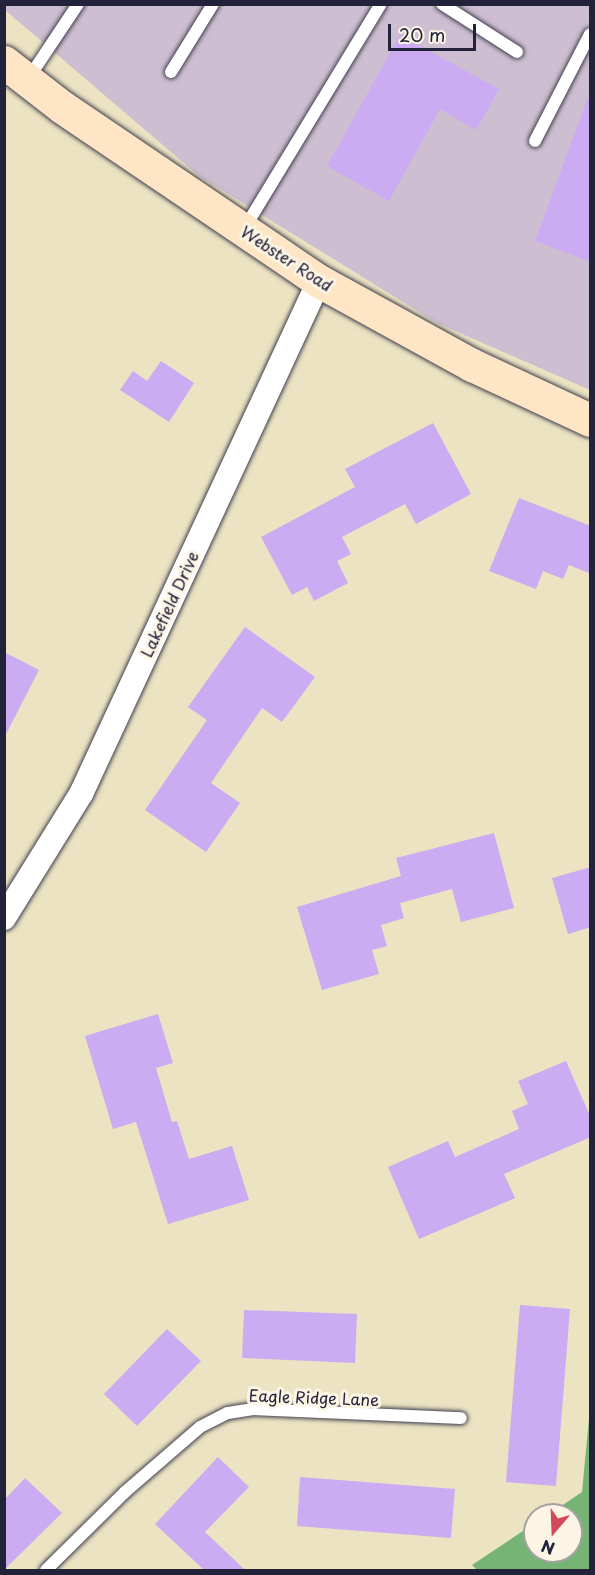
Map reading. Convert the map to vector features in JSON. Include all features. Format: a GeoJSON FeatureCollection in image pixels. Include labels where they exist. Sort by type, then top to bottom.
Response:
{"type":"FeatureCollection","features":[{"type":"Feature","properties":{"kind":"street","name":"Webster Road"},"geometry":{"type":"LineString","coordinates":[[16,71],[319,281],[472,365],[591,420]]}},
{"type":"Feature","properties":{"kind":"street","name":"Lakefield Drive"},"geometry":{"type":"LineString","coordinates":[[4,918],[81,794],[319,281]]}},
{"type":"Feature","properties":{"kind":"lane"},"geometry":{"type":"LineString","coordinates":[[16,71],[78,4]]}},
{"type":"Feature","properties":{"kind":"lane"},"geometry":{"type":"LineString","coordinates":[[171,72],[213,4]]}},
{"type":"Feature","properties":{"kind":"lane"},"geometry":{"type":"LineString","coordinates":[[243,230],[381,4]]}},
{"type":"Feature","properties":{"kind":"lane"},"geometry":{"type":"LineString","coordinates":[[442,4],[517,52]]}},
{"type":"Feature","properties":{"kind":"lane"},"geometry":{"type":"LineString","coordinates":[[535,141],[591,33]]}},
{"type":"Feature","properties":{"kind":"lane","name":"Eagle Ridge Lane"},"geometry":{"type":"LineString","coordinates":[[46,1570],[125,1492],[200,1427],[228,1413],[252,1409],[461,1418]]}},
{"type":"Feature","properties":{"kind":"shaded area"},"geometry":{"type":"Polygon","coordinates":[[[5,4],[590,5],[590,390],[437,323],[199,176],[5,10],[5,4]]]}},
{"type":"Feature","properties":{"kind":"green space"},"geometry":{"type":"Polygon","coordinates":[[[590,1408],[590,1570],[477,1570],[472,1565],[523,1531],[523,1563],[583,1563],[583,1503],[566,1503],[582,1492],[590,1408]]]}},
{"type":"Feature","properties":{"kind":"building"},"geometry":{"type":"Polygon","coordinates":[[[400,35],[499,89],[476,130],[440,109],[389,201],[327,166],[400,35]]]}},
{"type":"Feature","properties":{"kind":"building"},"geometry":{"type":"Polygon","coordinates":[[[588,97],[591,98],[591,262],[535,241],[588,97]]]}},
{"type":"Feature","properties":{"kind":"building"},"geometry":{"type":"Polygon","coordinates":[[[161,361],[194,383],[169,422],[120,390],[133,371],[147,381],[161,361]]]}},
{"type":"Feature","properties":{"kind":"building"},"geometry":{"type":"Polygon","coordinates":[[[433,423],[471,494],[416,524],[405,504],[342,537],[351,554],[337,561],[348,583],[314,601],[307,587],[292,595],[261,537],[355,487],[345,469],[433,423]]]}},
{"type":"Feature","properties":{"kind":"building"},"geometry":{"type":"Polygon","coordinates":[[[519,498],[591,526],[591,574],[569,565],[563,579],[543,571],[536,589],[489,571],[519,498]]]}},
{"type":"Feature","properties":{"kind":"building"},"geometry":{"type":"Polygon","coordinates":[[[245,627],[315,677],[282,722],[262,708],[211,783],[240,803],[206,852],[145,810],[207,720],[188,707],[245,627]]]}},
{"type":"Feature","properties":{"kind":"building"},"geometry":{"type":"Polygon","coordinates":[[[4,652],[39,670],[4,738],[4,652]]]}},
{"type":"Feature","properties":{"kind":"building"},"geometry":{"type":"Polygon","coordinates":[[[494,833],[514,908],[461,922],[452,889],[400,903],[404,918],[381,925],[387,946],[372,950],[379,974],[322,990],[297,907],[401,876],[396,858],[494,833]]]}},
{"type":"Feature","properties":{"kind":"building"},"geometry":{"type":"Polygon","coordinates":[[[591,867],[591,927],[568,934],[552,878],[591,867]]]}},
{"type":"Feature","properties":{"kind":"building"},"geometry":{"type":"Polygon","coordinates":[[[158,1014],[173,1063],[156,1068],[172,1122],[177,1121],[189,1159],[232,1146],[249,1200],[168,1224],[136,1122],[113,1129],[85,1036],[158,1014]]]}},
{"type":"Feature","properties":{"kind":"building"},"geometry":{"type":"Polygon","coordinates":[[[566,1061],[591,1118],[591,1137],[504,1174],[515,1198],[419,1239],[388,1167],[448,1141],[455,1157],[519,1129],[512,1111],[528,1104],[518,1081],[566,1061]]]}},
{"type":"Feature","properties":{"kind":"building"},"geometry":{"type":"Polygon","coordinates":[[[520,1305],[570,1309],[556,1486],[506,1482],[520,1305]]]}},
{"type":"Feature","properties":{"kind":"building"},"geometry":{"type":"Polygon","coordinates":[[[244,1310],[357,1314],[355,1363],[242,1358],[244,1310]]]}},
{"type":"Feature","properties":{"kind":"building"},"geometry":{"type":"Polygon","coordinates":[[[167,1329],[201,1361],[137,1426],[104,1394],[167,1329]]]}},
{"type":"Feature","properties":{"kind":"building"},"geometry":{"type":"Polygon","coordinates":[[[218,1457],[249,1487],[205,1532],[245,1570],[204,1570],[155,1524],[218,1457]]]}},
{"type":"Feature","properties":{"kind":"building"},"geometry":{"type":"Polygon","coordinates":[[[300,1477],[455,1489],[451,1538],[297,1526],[300,1477]]]}},
{"type":"Feature","properties":{"kind":"building"},"geometry":{"type":"Polygon","coordinates":[[[25,1478],[62,1513],[4,1570],[4,1500],[25,1478]]]}}]}
